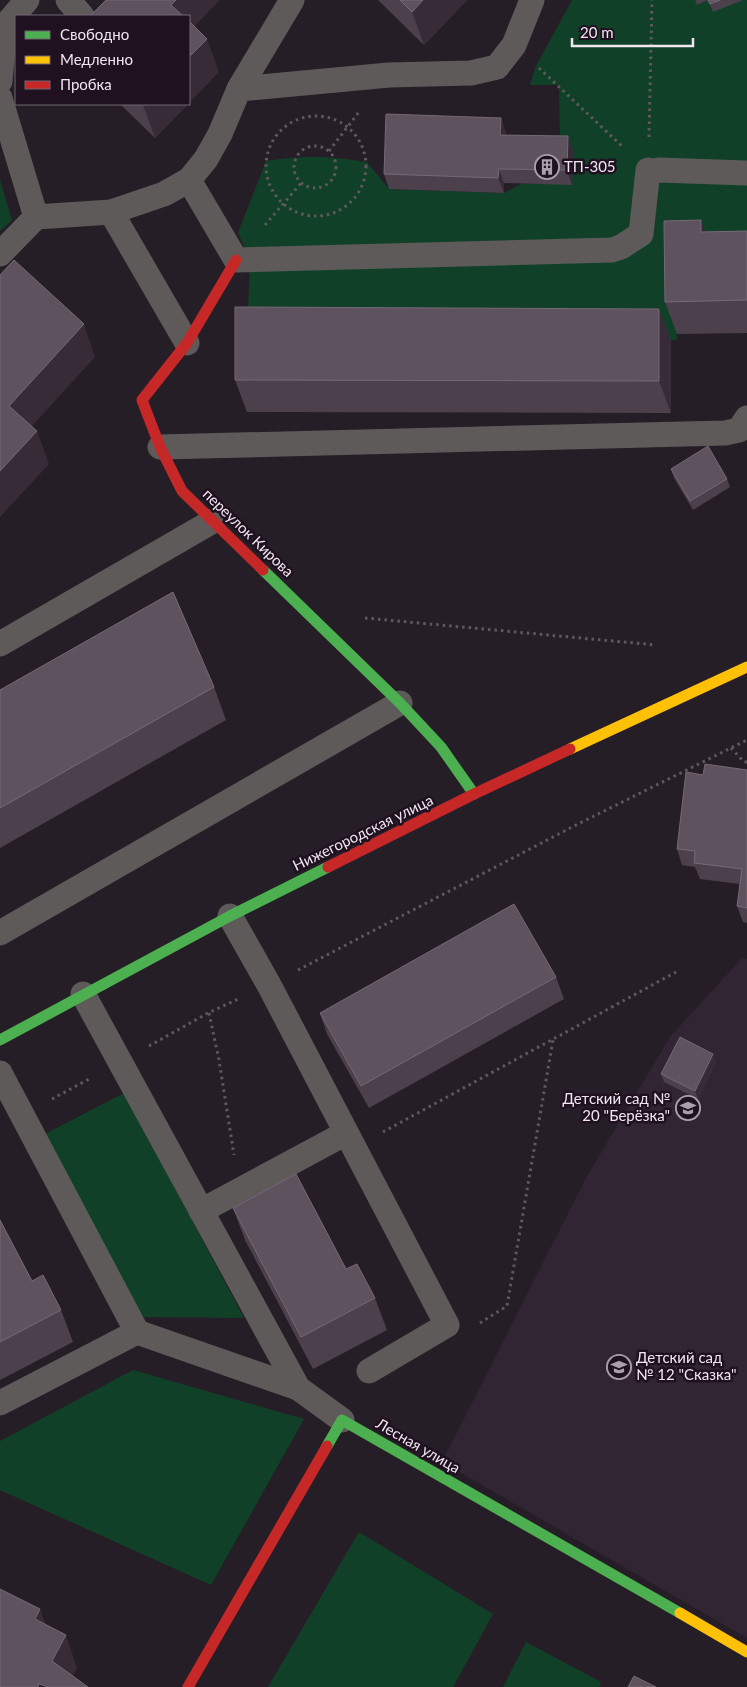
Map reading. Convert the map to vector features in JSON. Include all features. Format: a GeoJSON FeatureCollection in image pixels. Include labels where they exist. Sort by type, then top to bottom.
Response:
{"type":"FeatureCollection","features":[{"type":"Feature","properties":{"kind":"street","name":"переулок Кирова"},"geometry":{"type":"LineString","coordinates":[[236,260],[187,343],[142,400],[160,447],[182,491],[400,703],[441,747],[474,794]]}},
{"type":"Feature","properties":{"kind":"street","name":"Нижегородская улица"},"geometry":{"type":"LineString","coordinates":[[0,1040],[230,916],[474,794],[747,667]]}},
{"type":"Feature","properties":{"kind":"street","name":"Лесная улица"},"geometry":{"type":"LineString","coordinates":[[342,1420],[747,1652]]}},
{"type":"Feature","properties":{"kind":"street"},"geometry":{"type":"LineString","coordinates":[[188,1687],[342,1420]]}},
{"type":"Feature","properties":{"kind":"lane"},"geometry":{"type":"LineString","coordinates":[[0,80],[2,25],[27,0]]}},
{"type":"Feature","properties":{"kind":"lane"},"geometry":{"type":"LineString","coordinates":[[68,0],[81,15]]}},
{"type":"Feature","properties":{"kind":"lane"},"geometry":{"type":"LineString","coordinates":[[0,254],[36,217],[111,212],[164,194],[189,180],[206,159],[220,134],[239,89],[292,0]]}},
{"type":"Feature","properties":{"kind":"lane"},"geometry":{"type":"LineString","coordinates":[[239,89],[389,75],[471,73],[497,67],[514,45],[532,0]]}},
{"type":"Feature","properties":{"kind":"lane"},"geometry":{"type":"LineString","coordinates":[[0,98],[36,217]]}},
{"type":"Feature","properties":{"kind":"lane"},"geometry":{"type":"LineString","coordinates":[[189,180],[236,260],[612,250],[621,247],[641,234],[648,170],[650,172],[659,170],[747,173]]}},
{"type":"Feature","properties":{"kind":"lane"},"geometry":{"type":"LineString","coordinates":[[111,212],[187,343]]}},
{"type":"Feature","properties":{"kind":"lane"},"geometry":{"type":"LineString","coordinates":[[160,447],[725,433],[739,430],[747,418]]}},
{"type":"Feature","properties":{"kind":"lane"},"geometry":{"type":"LineString","coordinates":[[0,644],[213,521]]}},
{"type":"Feature","properties":{"kind":"lane"},"geometry":{"type":"LineString","coordinates":[[0,933],[400,703]]}},
{"type":"Feature","properties":{"kind":"lane"},"geometry":{"type":"LineString","coordinates":[[230,916],[269,985],[447,1325],[369,1371]]}},
{"type":"Feature","properties":{"kind":"lane"},"geometry":{"type":"LineString","coordinates":[[83,994],[298,1388]]}},
{"type":"Feature","properties":{"kind":"lane"},"geometry":{"type":"LineString","coordinates":[[0,1072],[138,1332],[298,1388],[342,1420]]}},
{"type":"Feature","properties":{"kind":"lane"},"geometry":{"type":"LineString","coordinates":[[201,1211],[350,1140]]}},
{"type":"Feature","properties":{"kind":"lane"},"geometry":{"type":"LineString","coordinates":[[0,1403],[138,1332]]}},
{"type":"Feature","properties":{"kind":"path"},"geometry":{"type":"LineString","coordinates":[[648,170],[652,0]]}},
{"type":"Feature","properties":{"kind":"path"},"geometry":{"type":"LineString","coordinates":[[514,45],[648,170]]}},
{"type":"Feature","properties":{"kind":"path"},"geometry":{"type":"LineString","coordinates":[[316,116],[333,118],[348,126],[362,144],[367,162],[365,182],[357,197],[343,210],[322,217],[300,215],[292,211],[284,203],[274,194],[267,178],[266,161],[270,146],[283,127],[299,118],[316,116]]}},
{"type":"Feature","properties":{"kind":"path"},"geometry":{"type":"LineString","coordinates":[[315,146],[329,151],[334,156],[336,170],[328,183],[317,188],[310,187],[302,182],[296,176],[294,169],[297,156],[302,150],[315,146]]}},
{"type":"Feature","properties":{"kind":"path"},"geometry":{"type":"LineString","coordinates":[[236,260],[302,182]]}},
{"type":"Feature","properties":{"kind":"path"},"geometry":{"type":"LineString","coordinates":[[308,613],[656,645]]}},
{"type":"Feature","properties":{"kind":"path"},"geometry":{"type":"LineString","coordinates":[[24,1115],[208,1013],[269,985],[559,834],[747,740]]}},
{"type":"Feature","properties":{"kind":"path"},"geometry":{"type":"LineString","coordinates":[[731,748],[744,762],[747,762]]}},
{"type":"Feature","properties":{"kind":"path"},"geometry":{"type":"LineString","coordinates":[[350,1140],[676,972]]}},
{"type":"Feature","properties":{"kind":"path"},"geometry":{"type":"LineString","coordinates":[[208,1013],[220,1070],[235,1162]]}},
{"type":"Feature","properties":{"kind":"shaded area","name":"Детский сад № 12 \"Сказка\""},"geometry":{"type":"Polygon","coordinates":[[[742,958],[747,959],[747,1638],[442,1462],[586,1178],[670,1037],[742,958]]]}},
{"type":"Feature","properties":{"kind":"green space"},"geometry":{"type":"Polygon","coordinates":[[[572,0],[695,0],[697,5],[708,0],[747,0],[747,264],[676,253],[677,340],[247,340],[250,260],[238,233],[266,161],[316,157],[367,162],[389,189],[504,193],[521,184],[572,184],[560,143],[559,85],[530,85],[536,66],[572,0]]]}},
{"type":"Feature","properties":{"kind":"green space"},"geometry":{"type":"Polygon","coordinates":[[[0,180],[12,220],[0,231],[0,180]]]}},
{"type":"Feature","properties":{"kind":"green space"},"geometry":{"type":"Polygon","coordinates":[[[124,1093],[244,1318],[142,1317],[43,1135],[124,1093]]]}},
{"type":"Feature","properties":{"kind":"green space"},"geometry":{"type":"Polygon","coordinates":[[[133,1370],[304,1419],[211,1585],[0,1490],[0,1441],[133,1370]]]}},
{"type":"Feature","properties":{"kind":"green space"},"geometry":{"type":"Polygon","coordinates":[[[359,1532],[493,1614],[453,1687],[268,1687],[359,1532]]]}},
{"type":"Feature","properties":{"kind":"green space"},"geometry":{"type":"Polygon","coordinates":[[[526,1642],[601,1682],[599,1687],[503,1687],[526,1642]]]}},
{"type":"Feature","properties":{"kind":"building"},"geometry":{"type":"Polygon","coordinates":[[[106,0],[176,0],[171,5],[182,15],[91,15],[106,0]]]}},
{"type":"Feature","properties":{"kind":"building"},"geometry":{"type":"Polygon","coordinates":[[[400,0],[423,0],[412,12],[400,0]]]}},
{"type":"Feature","properties":{"kind":"building"},"geometry":{"type":"Polygon","coordinates":[[[708,0],[720,0],[710,4],[708,0]]]}},
{"type":"Feature","properties":{"kind":"building"},"geometry":{"type":"Polygon","coordinates":[[[190,22],[207,39],[190,56],[190,22]]]}},
{"type":"Feature","properties":{"kind":"building"},"geometry":{"type":"Polygon","coordinates":[[[386,114],[501,118],[500,135],[568,136],[567,170],[499,169],[498,178],[384,174],[386,114]]]}},
{"type":"Feature","properties":{"kind":"building"},"geometry":{"type":"Polygon","coordinates":[[[701,220],[701,232],[747,231],[747,300],[665,302],[664,221],[701,220]]]}},
{"type":"Feature","properties":{"kind":"building"},"geometry":{"type":"Polygon","coordinates":[[[14,260],[84,324],[9,406],[37,431],[0,471],[0,275],[14,260]]]}},
{"type":"Feature","properties":{"kind":"building"},"geometry":{"type":"Polygon","coordinates":[[[235,307],[659,309],[659,381],[235,380],[235,307]]]}},
{"type":"Feature","properties":{"kind":"building"},"geometry":{"type":"Polygon","coordinates":[[[708,446],[727,479],[690,501],[671,469],[708,446]]]}},
{"type":"Feature","properties":{"kind":"building"},"geometry":{"type":"Polygon","coordinates":[[[173,592],[214,687],[0,808],[0,690],[173,592]]]}},
{"type":"Feature","properties":{"kind":"building"},"geometry":{"type":"Polygon","coordinates":[[[705,764],[747,770],[747,908],[737,906],[742,869],[694,863],[695,851],[677,849],[686,772],[703,775],[705,764]]]}},
{"type":"Feature","properties":{"kind":"building"},"geometry":{"type":"Polygon","coordinates":[[[514,904],[556,977],[361,1086],[320,1013],[514,904]]]}},
{"type":"Feature","properties":{"kind":"building"},"geometry":{"type":"Polygon","coordinates":[[[680,1037],[713,1054],[695,1091],[661,1074],[680,1037]]]}},
{"type":"Feature","properties":{"kind":"building"},"geometry":{"type":"Polygon","coordinates":[[[296,1174],[346,1269],[357,1264],[375,1298],[301,1337],[233,1208],[296,1174]]]}},
{"type":"Feature","properties":{"kind":"building"},"geometry":{"type":"Polygon","coordinates":[[[0,1220],[32,1281],[43,1275],[61,1310],[0,1342],[0,1220]]]}},
{"type":"Feature","properties":{"kind":"building"},"geometry":{"type":"Polygon","coordinates":[[[0,1589],[40,1609],[35,1619],[66,1635],[52,1661],[88,1687],[48,1687],[39,1684],[38,1687],[0,1687],[0,1589]]]}},
{"type":"Feature","properties":{"kind":"building"},"geometry":{"type":"Polygon","coordinates":[[[634,1676],[656,1687],[628,1687],[634,1676]]]}},
{"type":"Feature","properties":{"kind":"traffic: fast"},"geometry":{"type":"LineString","coordinates":[[263,570],[400,703],[441,747],[474,794]]}},
{"type":"Feature","properties":{"kind":"traffic: fast"},"geometry":{"type":"LineString","coordinates":[[0,1040],[230,916],[328,867]]}},
{"type":"Feature","properties":{"kind":"traffic: fast"},"geometry":{"type":"LineString","coordinates":[[327,1446],[342,1420],[680,1613]]}},
{"type":"Feature","properties":{"kind":"traffic: slow"},"geometry":{"type":"LineString","coordinates":[[570,749],[747,667]]}},
{"type":"Feature","properties":{"kind":"traffic: slow"},"geometry":{"type":"LineString","coordinates":[[680,1613],[747,1652]]}},
{"type":"Feature","properties":{"kind":"traffic: jam"},"geometry":{"type":"LineString","coordinates":[[236,260],[187,343],[142,400],[160,447],[182,491],[263,570]]}},
{"type":"Feature","properties":{"kind":"traffic: jam"},"geometry":{"type":"LineString","coordinates":[[328,867],[474,794],[570,749]]}},
{"type":"Feature","properties":{"kind":"traffic: jam"},"geometry":{"type":"LineString","coordinates":[[188,1687],[327,1446]]}},
{"type":"Feature","properties":{"kind":"place","name":"ТП-305"},"geometry":{"type":"Point","coordinates":[547,167]}},
{"type":"Feature","properties":{"kind":"place","name":"Детский сад № 20 \"Берёзка\""},"geometry":{"type":"Point","coordinates":[688,1108]}},
{"type":"Feature","properties":{"kind":"place","name":"Детский сад № 12 \"Сказка\""},"geometry":{"type":"Point","coordinates":[619,1367]}}]}
